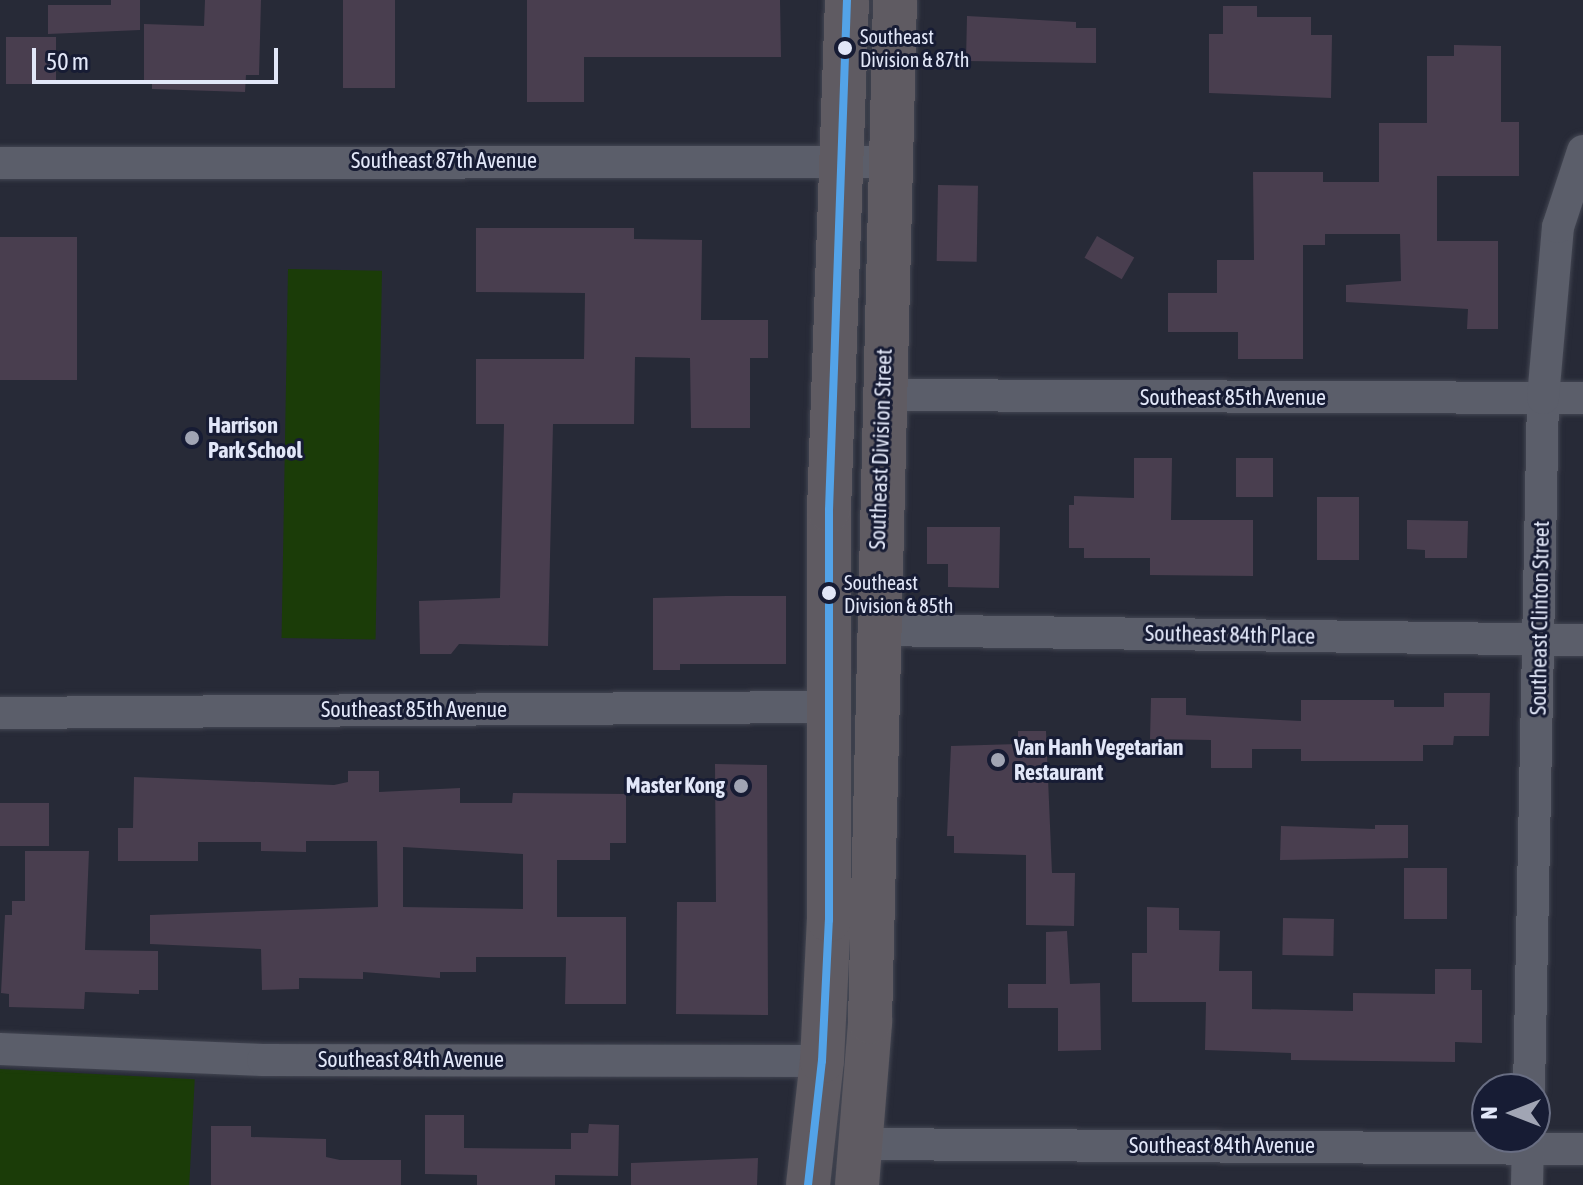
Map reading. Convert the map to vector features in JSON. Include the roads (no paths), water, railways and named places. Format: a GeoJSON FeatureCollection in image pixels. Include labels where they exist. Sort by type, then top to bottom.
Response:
{"type":"FeatureCollection","features":[{"type":"Feature","properties":{"kind":"main road"},"geometry":{"type":"LineString","coordinates":[[808,1185],[822,1061],[829,920],[829,510],[847,0]]}},
{"type":"Feature","properties":{"kind":"main road","name":"Southeast Division Street"},"geometry":{"type":"LineString","coordinates":[[859,1165],[871,981],[876,630],[895,0]]}},
{"type":"Feature","properties":{"kind":"main road"},"geometry":{"type":"LineString","coordinates":[[829,510],[850,537],[853,622],[858,630],[876,630]]}},
{"type":"Feature","properties":{"kind":"main road"},"geometry":{"type":"LineString","coordinates":[[822,1061],[841,1074],[859,1165]]}},
{"type":"Feature","properties":{"kind":"street","name":"Southeast Clinton Street"},"geometry":{"type":"LineString","coordinates":[[1529,1073],[1541,640],[1543,398],[1558,227],[1583,151]]}},
{"type":"Feature","properties":{"kind":"street","name":"Southeast 87th Avenue"},"geometry":{"type":"LineString","coordinates":[[0,163],[889,162]]}},
{"type":"Feature","properties":{"kind":"street","name":"Southeast 85th Avenue"},"geometry":{"type":"LineString","coordinates":[[882,395],[1583,398]]}},
{"type":"Feature","properties":{"kind":"street","name":"Southeast 84th Place"},"geometry":{"type":"LineString","coordinates":[[876,630],[1583,640]]}},
{"type":"Feature","properties":{"kind":"street","name":"Southeast 85th Avenue"},"geometry":{"type":"LineString","coordinates":[[0,713],[828,707]]}},
{"type":"Feature","properties":{"kind":"street","name":"Southeast 84th Avenue"},"geometry":{"type":"LineString","coordinates":[[0,1049],[263,1060],[822,1061]]}},
{"type":"Feature","properties":{"kind":"street","name":"Southeast 84th Avenue"},"geometry":{"type":"LineString","coordinates":[[859,1165],[1471,1145]]}},
{"type":"Feature","properties":{"kind":"street","name":"Southeast 84th Avenue"},"geometry":{"type":"LineString","coordinates":[[1551,1146],[1583,1149]]}},
{"type":"Feature","properties":{"kind":"street"},"geometry":{"type":"LineString","coordinates":[[1527,1185],[1528,1153]]}},
{"type":"Feature","properties":{"kind":"place","name":"Southeast Division & 87th"},"geometry":{"type":"Point","coordinates":[845,48]}},
{"type":"Feature","properties":{"kind":"place","name":"Harrison Park School"},"geometry":{"type":"Point","coordinates":[192,438]}},
{"type":"Feature","properties":{"kind":"place","name":"Southeast Division & 85th"},"geometry":{"type":"Point","coordinates":[829,593]}},
{"type":"Feature","properties":{"kind":"place","name":"Van Hanh Vegetarian Restaurant"},"geometry":{"type":"Point","coordinates":[998,760]}},
{"type":"Feature","properties":{"kind":"place","name":"Master Kong"},"geometry":{"type":"Point","coordinates":[741,786]}}]}
